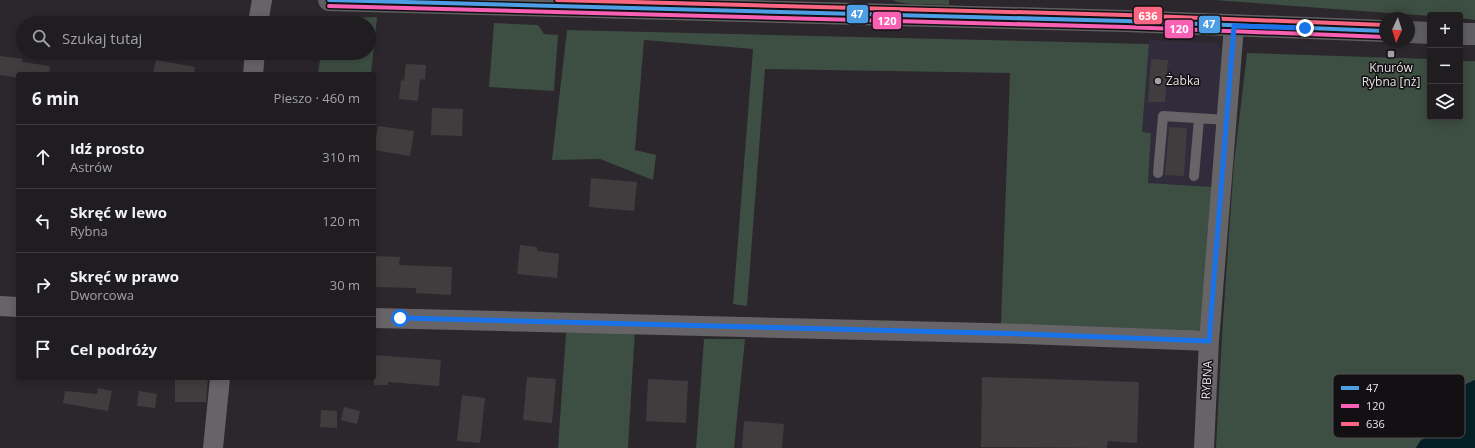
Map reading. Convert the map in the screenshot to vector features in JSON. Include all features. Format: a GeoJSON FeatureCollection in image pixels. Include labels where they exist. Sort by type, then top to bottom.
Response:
{"type":"FeatureCollection","features":[{"type":"Feature","properties":{"kind":"main road"},"geometry":{"type":"LineString","coordinates":[[329,0],[682,5],[1379,31]]}},
{"type":"Feature","properties":{"kind":"main road"},"geometry":{"type":"LineString","coordinates":[[1415,32],[1427,33]]}},
{"type":"Feature","properties":{"kind":"main road"},"geometry":{"type":"LineString","coordinates":[[1463,34],[1475,34]]}},
{"type":"Feature","properties":{"kind":"street"},"geometry":{"type":"LineString","coordinates":[[259,16],[262,0]]}},
{"type":"Feature","properties":{"kind":"street","name":"RYBNA"},"geometry":{"type":"LineString","coordinates":[[1204,448],[1209,341],[1234,26]]}},
{"type":"Feature","properties":{"kind":"street"},"geometry":{"type":"LineString","coordinates":[[253,72],[254,60]]}},
{"type":"Feature","properties":{"kind":"street"},"geometry":{"type":"LineString","coordinates":[[0,306],[16,307]]}},
{"type":"Feature","properties":{"kind":"street"},"geometry":{"type":"LineString","coordinates":[[376,318],[1025,334],[1209,341]]}},
{"type":"Feature","properties":{"kind":"street"},"geometry":{"type":"LineString","coordinates":[[213,448],[220,380]]}},
{"type":"Feature","properties":{"kind":"lane"},"geometry":{"type":"LineString","coordinates":[[1158,173],[1163,116],[1227,120]]}},
{"type":"Feature","properties":{"kind":"lane"},"geometry":{"type":"LineString","coordinates":[[1194,176],[1199,119]]}},
{"type":"Feature","properties":{"kind":"shaded area"},"geometry":{"type":"Polygon","coordinates":[[[1149,40],[1216,43],[1223,52],[1213,187],[1148,183],[1151,133],[1142,132],[1149,40]]]}},
{"type":"Feature","properties":{"kind":"green space"},"geometry":{"type":"Polygon","coordinates":[[[893,0],[949,0],[949,5],[912,4],[893,0]]]}},
{"type":"Feature","properties":{"kind":"green space"},"geometry":{"type":"Polygon","coordinates":[[[1214,0],[1475,0],[1475,20],[1463,18],[1463,12],[1427,12],[1427,16],[1415,15],[1415,12],[1379,12],[1214,0]]]}},
{"type":"Feature","properties":{"kind":"green space"},"geometry":{"type":"Polygon","coordinates":[[[494,23],[538,25],[544,34],[558,35],[554,91],[489,87],[494,23]]]}},
{"type":"Feature","properties":{"kind":"green space"},"geometry":{"type":"Polygon","coordinates":[[[567,30],[1149,44],[1142,132],[1151,133],[1148,183],[1213,187],[1203,328],[1194,333],[1001,324],[1010,73],[765,69],[747,306],[733,304],[753,49],[644,40],[635,150],[656,155],[653,180],[600,159],[552,160],[567,30]]]}},
{"type":"Feature","properties":{"kind":"green space"},"geometry":{"type":"Polygon","coordinates":[[[1247,53],[1427,59],[1427,120],[1463,120],[1463,61],[1475,61],[1475,380],[1465,385],[1465,374],[1333,374],[1333,438],[1426,438],[1421,440],[1416,448],[1216,448],[1234,163],[1247,53]]]}},
{"type":"Feature","properties":{"kind":"green space"},"geometry":{"type":"Polygon","coordinates":[[[320,60],[372,60],[371,72],[318,72],[320,60]]]}},
{"type":"Feature","properties":{"kind":"green space"},"geometry":{"type":"Polygon","coordinates":[[[635,329],[628,448],[558,448],[566,333],[635,329]]]}},
{"type":"Feature","properties":{"kind":"green space"},"geometry":{"type":"Polygon","coordinates":[[[704,339],[745,339],[734,448],[696,448],[704,339]]]}},
{"type":"Feature","properties":{"kind":"water"},"geometry":{"type":"Polygon","coordinates":[[[1475,380],[1475,448],[1416,448],[1421,440],[1426,438],[1465,438],[1465,385],[1475,380]]]}},
{"type":"Feature","properties":{"kind":"building"},"geometry":{"type":"Polygon","coordinates":[[[0,56],[16,58],[16,60],[23,60],[22,62],[50,66],[49,72],[16,72],[16,78],[0,75],[0,56]]]}},
{"type":"Feature","properties":{"kind":"building","name":"Żabka"},"geometry":{"type":"Polygon","coordinates":[[[1151,59],[1168,60],[1165,102],[1148,102],[1151,59]]]}},
{"type":"Feature","properties":{"kind":"building"},"geometry":{"type":"Polygon","coordinates":[[[156,60],[195,67],[194,72],[153,72],[156,60]]]}},
{"type":"Feature","properties":{"kind":"building"},"geometry":{"type":"Polygon","coordinates":[[[406,64],[426,65],[425,80],[420,79],[418,101],[399,99],[401,80],[404,81],[406,64]]]}},
{"type":"Feature","properties":{"kind":"building"},"geometry":{"type":"Polygon","coordinates":[[[432,108],[463,109],[462,136],[431,135],[432,108]]]}},
{"type":"Feature","properties":{"kind":"building"},"geometry":{"type":"Polygon","coordinates":[[[378,126],[414,131],[410,156],[376,150],[378,126]]]}},
{"type":"Feature","properties":{"kind":"building"},"geometry":{"type":"Polygon","coordinates":[[[1169,127],[1187,128],[1184,176],[1165,175],[1169,127]]]}},
{"type":"Feature","properties":{"kind":"building"},"geometry":{"type":"Polygon","coordinates":[[[591,178],[637,182],[634,211],[589,207],[591,178]]]}},
{"type":"Feature","properties":{"kind":"building"},"geometry":{"type":"Polygon","coordinates":[[[520,245],[537,247],[537,251],[559,254],[557,278],[517,274],[520,245]]]}},
{"type":"Feature","properties":{"kind":"building"},"geometry":{"type":"Polygon","coordinates":[[[376,256],[400,257],[399,265],[452,267],[451,295],[416,293],[416,288],[376,287],[376,256]]]}},
{"type":"Feature","properties":{"kind":"building"},"geometry":{"type":"Polygon","coordinates":[[[376,355],[441,360],[439,386],[388,382],[388,385],[374,385],[374,380],[376,380],[376,355]]]}},
{"type":"Feature","properties":{"kind":"building"},"geometry":{"type":"Polygon","coordinates":[[[527,377],[556,379],[552,423],[523,420],[527,377]]]}},
{"type":"Feature","properties":{"kind":"building"},"geometry":{"type":"Polygon","coordinates":[[[982,377],[1139,382],[1137,443],[1108,441],[1107,448],[981,447],[982,377]]]}},
{"type":"Feature","properties":{"kind":"building"},"geometry":{"type":"Polygon","coordinates":[[[648,379],[688,381],[686,423],[646,421],[648,379]]]}},
{"type":"Feature","properties":{"kind":"building"},"geometry":{"type":"Polygon","coordinates":[[[175,380],[208,380],[206,402],[175,402],[175,380]]]}},
{"type":"Feature","properties":{"kind":"building"},"geometry":{"type":"Polygon","coordinates":[[[98,388],[112,391],[108,411],[63,403],[65,391],[97,394],[98,388]]]}},
{"type":"Feature","properties":{"kind":"building"},"geometry":{"type":"Polygon","coordinates":[[[139,391],[157,394],[155,408],[137,406],[139,391]]]}},
{"type":"Feature","properties":{"kind":"building"},"geometry":{"type":"Polygon","coordinates":[[[462,395],[485,398],[480,443],[457,441],[462,395]]]}},
{"type":"Feature","properties":{"kind":"building"},"geometry":{"type":"Polygon","coordinates":[[[344,407],[360,411],[357,424],[341,420],[344,407]]]}},
{"type":"Feature","properties":{"kind":"building"},"geometry":{"type":"Polygon","coordinates":[[[321,410],[337,411],[337,428],[320,427],[321,410]]]}},
{"type":"Feature","properties":{"kind":"building"},"geometry":{"type":"Polygon","coordinates":[[[744,421],[784,424],[782,448],[742,448],[744,421]]]}},
{"type":"Feature","properties":{"kind":"transit line","name":"47"},"geometry":{"type":"LineString","coordinates":[[329,0],[1125,21],[1379,31]]}},
{"type":"Feature","properties":{"kind":"transit line","name":"636"},"geometry":{"type":"LineString","coordinates":[[557,0],[1125,15],[1379,25]]}},
{"type":"Feature","properties":{"kind":"transit line","name":"120"},"geometry":{"type":"LineString","coordinates":[[329,6],[1125,27],[1379,37]]}},
{"type":"Feature","properties":{"kind":"place","name":"Knurów Rybna [nż]"},"geometry":{"type":"Point","coordinates":[1391,54]}},
{"type":"Feature","properties":{"kind":"place","name":"Żabka"},"geometry":{"type":"Point","coordinates":[1158,81]}},
{"type":"Feature","properties":{"kind":"route"},"geometry":{"type":"LineString","coordinates":[[400,318],[1025,334],[1209,341],[1234,26],[1305,28]]}}]}
